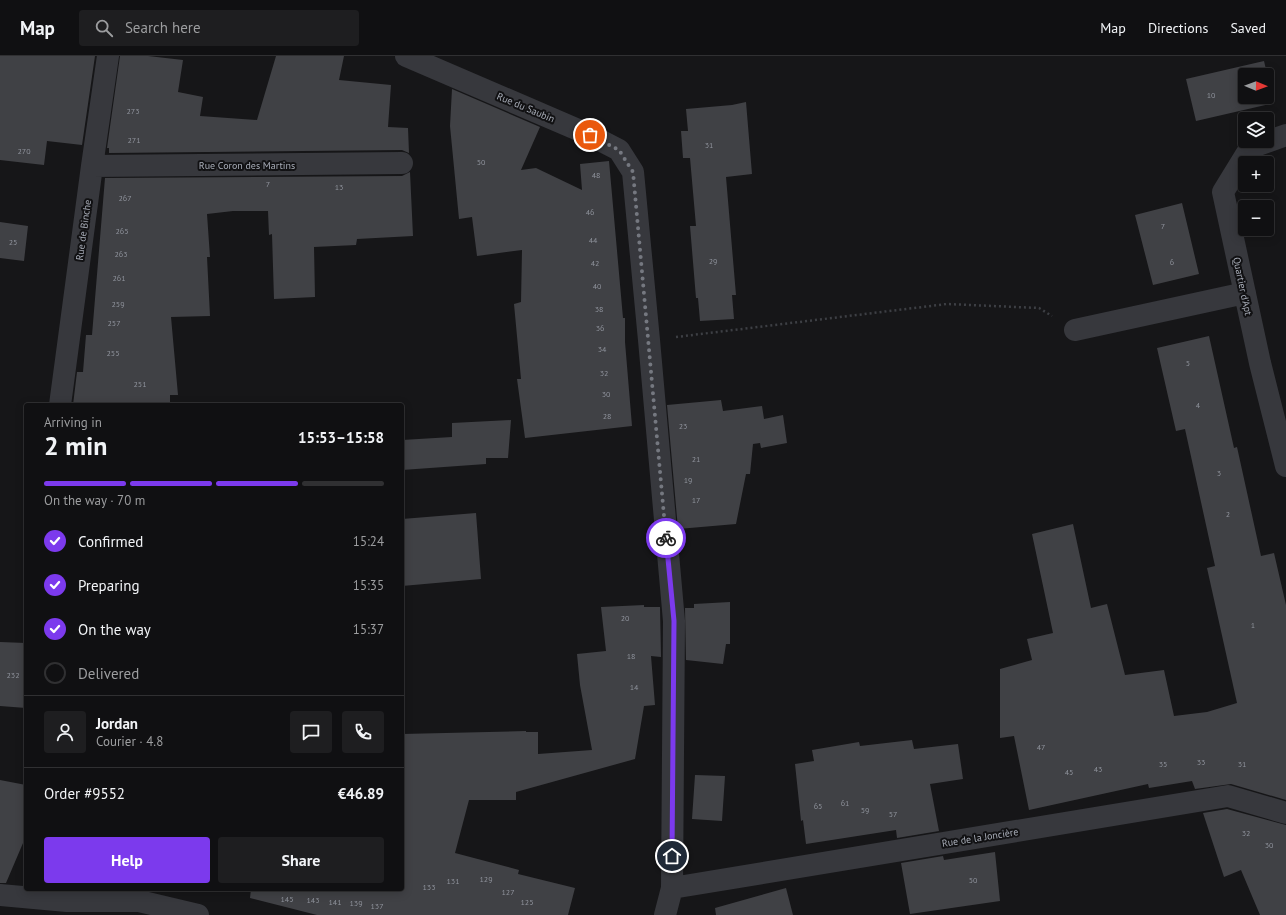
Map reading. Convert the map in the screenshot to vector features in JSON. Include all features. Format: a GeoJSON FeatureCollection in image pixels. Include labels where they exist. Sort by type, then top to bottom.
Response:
{"type":"FeatureCollection","features":[{"type":"Feature","properties":{"kind":"street","name":"Rue de Binche"},"geometry":{"type":"LineString","coordinates":[[60,403],[108,56]]}},
{"type":"Feature","properties":{"kind":"street","name":"Rue du Saubin"},"geometry":{"type":"LineString","coordinates":[[406,56],[590,135],[619,150],[633,172],[650,340],[674,621],[672,888],[665,915]]}},
{"type":"Feature","properties":{"kind":"street","name":"Quartier d'Apt"},"geometry":{"type":"LineString","coordinates":[[1286,134],[1250,148],[1223,192],[1260,363],[1286,466]]}},
{"type":"Feature","properties":{"kind":"street","name":"Rue Coron des Martins"},"geometry":{"type":"LineString","coordinates":[[92,166],[402,163]]}},
{"type":"Feature","properties":{"kind":"street"},"geometry":{"type":"LineString","coordinates":[[1075,330],[1245,293]]}},
{"type":"Feature","properties":{"kind":"street","name":"Rue de la Joncière"},"geometry":{"type":"LineString","coordinates":[[672,888],[1228,796],[1286,813]]}},
{"type":"Feature","properties":{"kind":"street"},"geometry":{"type":"LineString","coordinates":[[0,895],[67,895],[139,901],[198,915]]}},
{"type":"Feature","properties":{"kind":"path"},"geometry":{"type":"LineString","coordinates":[[650,340],[947,304],[1039,308],[1075,330]]}},
{"type":"Feature","properties":{"kind":"building"},"geometry":{"type":"Polygon","coordinates":[[[0,56],[95,56],[82,145],[47,141],[44,165],[0,160],[0,56]]]}},
{"type":"Feature","properties":{"kind":"building"},"geometry":{"type":"Polygon","coordinates":[[[120,56],[148,56],[183,60],[178,92],[203,97],[200,116],[257,120],[276,56],[344,56],[339,80],[391,85],[388,127],[408,128],[409,153],[402,150],[109,153],[109,148],[107,148],[120,56]]]}},
{"type":"Feature","properties":{"kind":"building"},"geometry":{"type":"Polygon","coordinates":[[[1264,61],[1266,68],[1238,68],[1238,104],[1270,104],[1196,121],[1186,79],[1264,61]]]}},
{"type":"Feature","properties":{"kind":"building"},"geometry":{"type":"Polygon","coordinates":[[[452,89],[540,127],[521,170],[536,168],[582,190],[580,164],[609,161],[623,318],[625,318],[625,342],[632,426],[525,438],[517,379],[521,379],[514,304],[521,302],[522,250],[477,256],[472,217],[459,219],[450,126],[452,89]]]}},
{"type":"Feature","properties":{"kind":"building"},"geometry":{"type":"Polygon","coordinates":[[[746,102],[752,174],[726,177],[736,295],[732,295],[734,319],[700,321],[698,298],[696,298],[690,226],[696,226],[690,158],[683,158],[681,131],[688,131],[686,109],[732,105],[746,102]]]}},
{"type":"Feature","properties":{"kind":"building"},"geometry":{"type":"Polygon","coordinates":[[[410,172],[413,236],[357,239],[356,245],[314,247],[315,297],[274,299],[272,234],[269,235],[268,211],[233,211],[207,214],[210,257],[207,257],[210,316],[171,317],[178,395],[170,395],[170,403],[73,403],[77,372],[83,372],[86,335],[92,335],[105,178],[402,176],[410,172]]]}},
{"type":"Feature","properties":{"kind":"building"},"geometry":{"type":"Polygon","coordinates":[[[1182,203],[1199,274],[1153,285],[1135,215],[1182,203]]]}},
{"type":"Feature","properties":{"kind":"building"},"geometry":{"type":"Polygon","coordinates":[[[0,222],[28,226],[24,261],[0,258],[0,222]]]}},
{"type":"Feature","properties":{"kind":"building"},"geometry":{"type":"Polygon","coordinates":[[[1209,336],[1234,448],[1237,447],[1261,556],[1274,553],[1286,605],[1286,800],[1231,784],[1195,789],[1192,781],[1149,788],[1148,784],[1029,810],[1014,736],[1000,738],[1000,669],[1032,660],[1027,639],[1053,633],[1032,534],[1073,524],[1091,608],[1107,604],[1125,675],[1164,670],[1174,716],[1207,712],[1237,703],[1207,568],[1215,566],[1185,429],[1176,431],[1157,348],[1209,336]]]}},
{"type":"Feature","properties":{"kind":"building"},"geometry":{"type":"Polygon","coordinates":[[[721,400],[723,411],[762,406],[764,419],[783,415],[787,443],[761,448],[760,443],[753,444],[750,474],[746,474],[736,524],[678,529],[667,405],[721,400]]]}},
{"type":"Feature","properties":{"kind":"building"},"geometry":{"type":"Polygon","coordinates":[[[511,420],[508,458],[486,458],[486,464],[404,470],[404,440],[452,437],[452,423],[511,420]]]}},
{"type":"Feature","properties":{"kind":"building"},"geometry":{"type":"Polygon","coordinates":[[[476,513],[481,579],[404,586],[404,519],[476,513]]]}},
{"type":"Feature","properties":{"kind":"building"},"geometry":{"type":"Polygon","coordinates":[[[730,602],[730,644],[726,644],[723,664],[686,660],[685,608],[694,608],[694,604],[730,602]]]}},
{"type":"Feature","properties":{"kind":"building"},"geometry":{"type":"Polygon","coordinates":[[[644,605],[644,607],[660,607],[661,657],[651,656],[655,705],[644,706],[635,759],[516,792],[516,800],[469,800],[455,853],[519,870],[518,874],[575,888],[568,915],[317,915],[250,898],[251,891],[404,891],[404,734],[538,732],[538,754],[592,750],[580,685],[577,654],[606,651],[601,607],[644,605]]]}},
{"type":"Feature","properties":{"kind":"building"},"geometry":{"type":"Polygon","coordinates":[[[0,642],[24,643],[24,708],[0,706],[0,642]]]}},
{"type":"Feature","properties":{"kind":"building"},"geometry":{"type":"Polygon","coordinates":[[[912,740],[914,749],[958,744],[963,779],[930,784],[939,831],[897,838],[896,830],[806,844],[803,820],[801,821],[795,764],[814,761],[812,750],[859,742],[860,746],[912,740]]]}},
{"type":"Feature","properties":{"kind":"building"},"geometry":{"type":"Polygon","coordinates":[[[695,775],[725,776],[722,821],[692,819],[695,775]]]}},
{"type":"Feature","properties":{"kind":"building"},"geometry":{"type":"Polygon","coordinates":[[[0,780],[24,785],[24,841],[6,883],[0,883],[0,780]]]}},
{"type":"Feature","properties":{"kind":"building"},"geometry":{"type":"Polygon","coordinates":[[[1227,809],[1286,825],[1286,915],[1260,915],[1241,870],[1224,877],[1203,813],[1227,809]]]}},
{"type":"Feature","properties":{"kind":"building"},"geometry":{"type":"Polygon","coordinates":[[[995,852],[1000,901],[910,914],[901,863],[943,856],[944,860],[995,852]]]}},
{"type":"Feature","properties":{"kind":"building"},"geometry":{"type":"Polygon","coordinates":[[[786,888],[793,915],[716,915],[715,908],[786,888]]]}},
{"type":"Feature","properties":{"kind":"way so far"},"geometry":{"type":"LineString","coordinates":[[590,135],[619,150],[633,172],[650,340],[666,538]]}},
{"type":"Feature","properties":{"kind":"route"},"geometry":{"type":"LineString","coordinates":[[666,538],[674,621],[672,856]]}}]}
